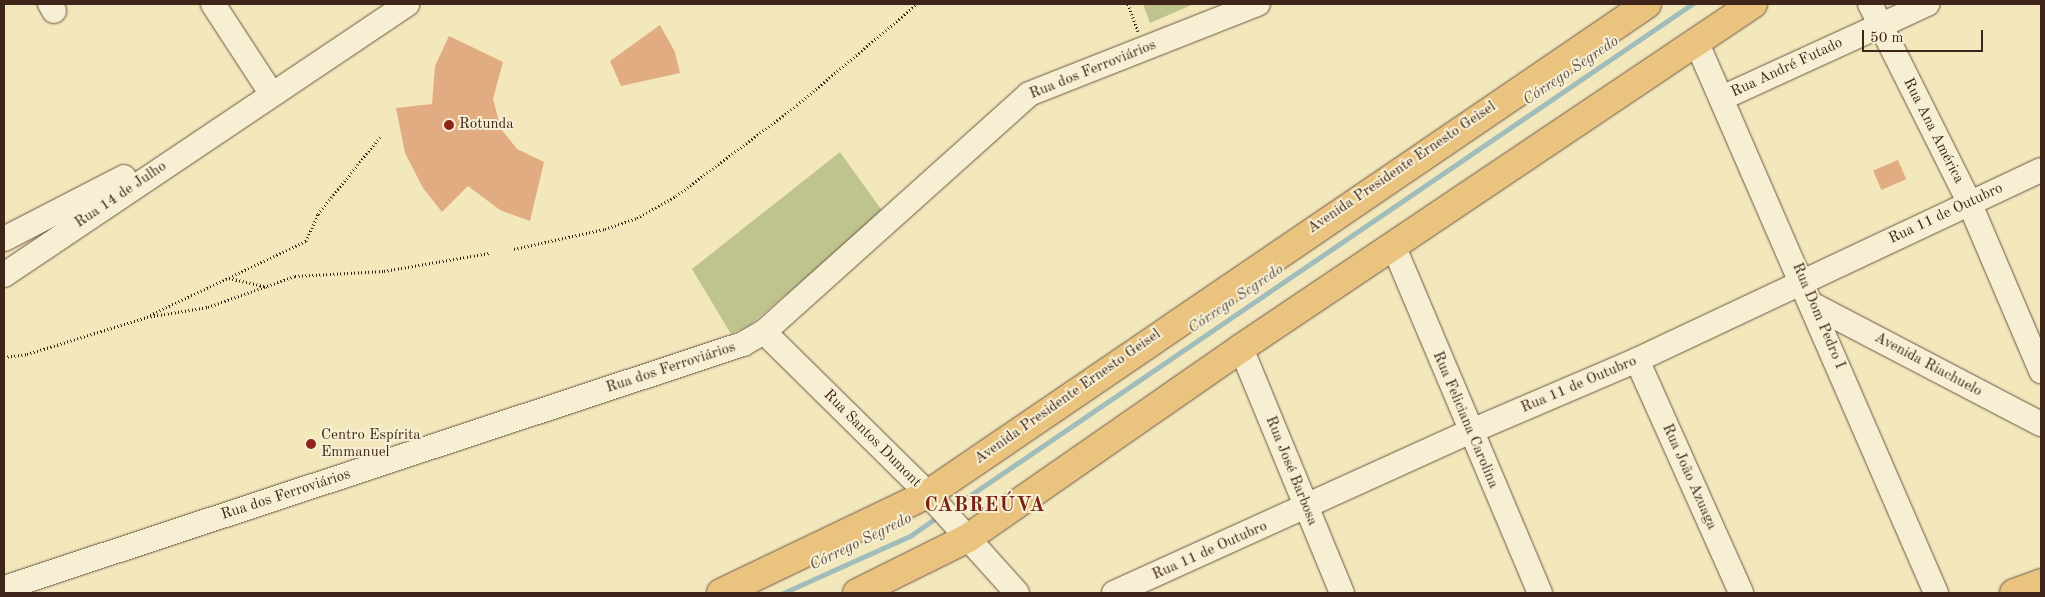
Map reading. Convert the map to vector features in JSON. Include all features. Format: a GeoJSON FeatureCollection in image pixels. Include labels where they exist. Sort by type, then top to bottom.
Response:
{"type":"FeatureCollection","features":[{"type":"Feature","properties":{"kind":"main road","name":"Avenida Presidente Ernesto Geisel"},"geometry":{"type":"LineString","coordinates":[[720,593],[929,496],[1647,4]]}},
{"type":"Feature","properties":{"kind":"main road"},"geometry":{"type":"LineString","coordinates":[[857,593],[967,536],[1240,348],[1696,40],[1753,4]]}},
{"type":"Feature","properties":{"kind":"main road"},"geometry":{"type":"LineString","coordinates":[[2014,593],[2041,583]]}},
{"type":"Feature","properties":{"kind":"street"},"geometry":{"type":"LineString","coordinates":[[213,4],[271,93]]}},
{"type":"Feature","properties":{"kind":"street","name":"Rua 14 de Julho"},"geometry":{"type":"LineString","coordinates":[[4,275],[237,115],[408,4]]}},
{"type":"Feature","properties":{"kind":"street","name":"Rua dos Ferroviários"},"geometry":{"type":"LineString","coordinates":[[4,588],[743,344],[764,332],[1018,102],[1258,4]]}},
{"type":"Feature","properties":{"kind":"street","name":"Rua Ana América"},"geometry":{"type":"LineString","coordinates":[[1870,4],[1969,202],[2041,370]]}},
{"type":"Feature","properties":{"kind":"street","name":"Rua André Futado"},"geometry":{"type":"LineString","coordinates":[[1722,98],[1927,4]]}},
{"type":"Feature","properties":{"kind":"street","name":"Rua Dom Pedro I"},"geometry":{"type":"LineString","coordinates":[[1696,40],[1815,306],[1936,593]]}},
{"type":"Feature","properties":{"kind":"street","name":"Rua 14 de Julho"},"geometry":{"type":"LineString","coordinates":[[4,239],[237,115]]}},
{"type":"Feature","properties":{"kind":"street","name":"Rua 11 de Outubro"},"geometry":{"type":"LineString","coordinates":[[1114,593],[1306,509],[1469,432],[1637,360],[1969,202],[2041,170]]}},
{"type":"Feature","properties":{"kind":"street","name":"Rua Feliciana Carolina"},"geometry":{"type":"LineString","coordinates":[[1393,245],[1469,432],[1540,593]]}},
{"type":"Feature","properties":{"kind":"street","name":"Avenida Riachuelo"},"geometry":{"type":"LineString","coordinates":[[1815,306],[2041,424]]}},
{"type":"Feature","properties":{"kind":"street","name":"Rua Santos Dumont"},"geometry":{"type":"LineString","coordinates":[[764,332],[929,496],[1017,593]]}},
{"type":"Feature","properties":{"kind":"street","name":"Rua José Barbosa"},"geometry":{"type":"LineString","coordinates":[[1240,348],[1342,593]]}},
{"type":"Feature","properties":{"kind":"street","name":"Rua João Azuaga"},"geometry":{"type":"LineString","coordinates":[[1637,360],[1741,593]]}},
{"type":"Feature","properties":{"kind":"path"},"geometry":{"type":"LineString","coordinates":[[514,249],[613,226],[637,218],[676,196],[797,105],[917,4]]}},
{"type":"Feature","properties":{"kind":"path"},"geometry":{"type":"LineString","coordinates":[[1128,4],[1146,50]]}},
{"type":"Feature","properties":{"kind":"path"},"geometry":{"type":"LineString","coordinates":[[4,357],[35,352],[147,316],[306,240],[318,214],[380,137]]}},
{"type":"Feature","properties":{"kind":"path"},"geometry":{"type":"LineString","coordinates":[[147,316],[208,307],[268,288],[295,276],[384,271],[489,253]]}},
{"type":"Feature","properties":{"kind":"path"},"geometry":{"type":"LineString","coordinates":[[229,278],[268,288]]}},
{"type":"Feature","properties":{"kind":"green space"},"geometry":{"type":"Polygon","coordinates":[[[1143,4],[1194,4],[1150,23],[1143,4]]]}},
{"type":"Feature","properties":{"kind":"green space"},"geometry":{"type":"Polygon","coordinates":[[[840,152],[883,212],[749,326],[731,334],[692,269],[840,152]]]}},
{"type":"Feature","properties":{"kind":"building"},"geometry":{"type":"Polygon","coordinates":[[[660,25],[675,52],[680,73],[621,86],[610,61],[660,25]]]}},
{"type":"Feature","properties":{"kind":"building","name":"Rotunda"},"geometry":{"type":"Polygon","coordinates":[[[449,36],[503,62],[493,99],[501,129],[517,149],[544,162],[530,221],[500,210],[468,186],[442,212],[423,188],[405,153],[396,108],[432,104],[435,66],[449,36]]]}},
{"type":"Feature","properties":{"kind":"building"},"geometry":{"type":"Polygon","coordinates":[[[1898,160],[1906,179],[1881,190],[1873,171],[1898,160]]]}},
{"type":"Feature","properties":{"kind":"waterway","name":"Córrego Segredo"},"geometry":{"type":"LineString","coordinates":[[950,509],[1692,4]]}},
{"type":"Feature","properties":{"kind":"waterway","name":"Córrego Segredo"},"geometry":{"type":"LineString","coordinates":[[783,593],[910,536],[939,516]]}},
{"type":"Feature","properties":{"kind":"place","name":"Rotunda"},"geometry":{"type":"Point","coordinates":[449,125]}},
{"type":"Feature","properties":{"kind":"place","name":"Centro Espírita Emmanuel"},"geometry":{"type":"Point","coordinates":[311,444]}},
{"type":"Feature","properties":{"kind":"district","name":"CABREÚVA"},"geometry":{"type":"Point","coordinates":[985,506]}}]}
